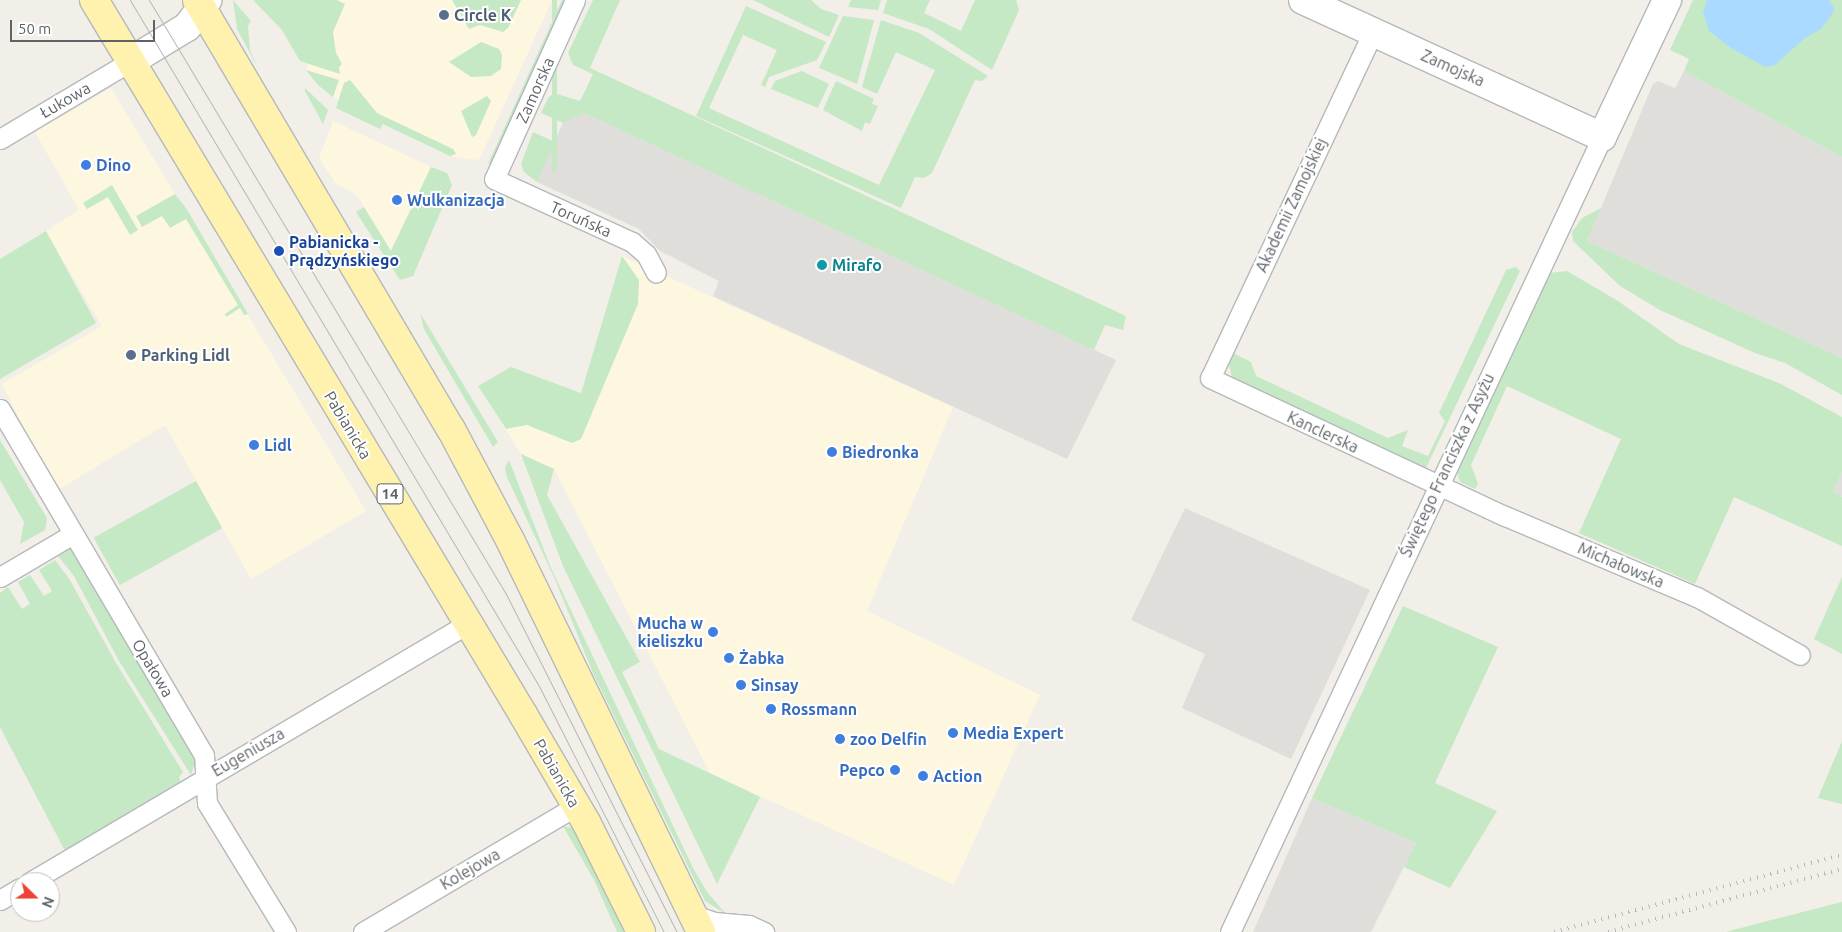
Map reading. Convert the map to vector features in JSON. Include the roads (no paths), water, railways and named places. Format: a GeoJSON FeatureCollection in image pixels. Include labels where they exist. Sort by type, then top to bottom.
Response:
{"type":"FeatureCollection","features":[{"type":"Feature","properties":{"kind":"main road","name":"Pabianicka"},"geometry":{"type":"LineString","coordinates":[[94,0],[576,806],[641,932]]}},
{"type":"Feature","properties":{"kind":"main road"},"geometry":{"type":"LineString","coordinates":[[202,3],[451,429],[510,540],[696,923]]}},
{"type":"Feature","properties":{"kind":"street","name":"Zamorska"},"geometry":{"type":"LineString","coordinates":[[494,179],[575,0]]}},
{"type":"Feature","properties":{"kind":"street","name":"Zamojska"},"geometry":{"type":"LineString","coordinates":[[1303,0],[1602,137]]}},
{"type":"Feature","properties":{"kind":"street","name":"Świętego Franciszka z Asyżu"},"geometry":{"type":"LineString","coordinates":[[1230,932],[1437,484],[1667,0]]}},
{"type":"Feature","properties":{"kind":"street"},"geometry":{"type":"LineString","coordinates":[[130,61],[188,27],[202,3]]}},
{"type":"Feature","properties":{"kind":"street","name":"Akademii Zamojskiej"},"geometry":{"type":"LineString","coordinates":[[1210,378],[1373,32]]}},
{"type":"Feature","properties":{"kind":"street","name":"Łukowa"},"geometry":{"type":"LineString","coordinates":[[0,139],[130,61]]}},
{"type":"Feature","properties":{"kind":"street","name":"Toruńska"},"geometry":{"type":"LineString","coordinates":[[494,179],[632,242],[646,254],[656,273]]}},
{"type":"Feature","properties":{"kind":"street","name":"Kanclerska"},"geometry":{"type":"LineString","coordinates":[[1210,378],[1437,484]]}},
{"type":"Feature","properties":{"kind":"street","name":"Opałowa"},"geometry":{"type":"LineString","coordinates":[[0,408],[204,755],[207,803],[286,932]]}},
{"type":"Feature","properties":{"kind":"street","name":"Michałowska"},"geometry":{"type":"LineString","coordinates":[[1437,484],[1697,597],[1800,655]]}},
{"type":"Feature","properties":{"kind":"street"},"geometry":{"type":"LineString","coordinates":[[0,576],[73,534]]}},
{"type":"Feature","properties":{"kind":"street","name":"Eugeniusza"},"geometry":{"type":"LineString","coordinates":[[47,872],[204,777],[467,624]]}},
{"type":"Feature","properties":{"kind":"street","name":"Kolejowa"},"geometry":{"type":"LineString","coordinates":[[363,932],[576,806]]}},
{"type":"Feature","properties":{"kind":"street"},"geometry":{"type":"LineString","coordinates":[[696,923],[749,925],[764,932]]}},
{"type":"Feature","properties":{"kind":"water"},"geometry":{"type":"Polygon","coordinates":[[[1707,0],[1829,0],[1835,10],[1821,29],[1805,38],[1775,65],[1765,67],[1731,48],[1709,31],[1703,12],[1707,0]]]}},
{"type":"Feature","properties":{"kind":"tram line"},"geometry":{"type":"LineString","coordinates":[[130,0],[539,686],[664,932]]}},
{"type":"Feature","properties":{"kind":"tram line"},"geometry":{"type":"LineString","coordinates":[[149,0],[506,594],[677,932]]}},
{"type":"Feature","properties":{"kind":"railway"},"geometry":{"type":"LineString","coordinates":[[1554,932],[1842,855]]}},
{"type":"Feature","properties":{"kind":"railway"},"geometry":{"type":"LineString","coordinates":[[1608,932],[1842,869]]}},
{"type":"Feature","properties":{"kind":"place","name":"Circle K"},"geometry":{"type":"Point","coordinates":[444,15]}},
{"type":"Feature","properties":{"kind":"place","name":"Dino"},"geometry":{"type":"Point","coordinates":[86,165]}},
{"type":"Feature","properties":{"kind":"place","name":"Wulkanizacja"},"geometry":{"type":"Point","coordinates":[397,200]}},
{"type":"Feature","properties":{"kind":"place","name":"Pabianicka - Prądzyńskiego"},"geometry":{"type":"Point","coordinates":[279,251]}},
{"type":"Feature","properties":{"kind":"place","name":"Mirafo"},"geometry":{"type":"Point","coordinates":[822,265]}},
{"type":"Feature","properties":{"kind":"place","name":"Parking Lidl"},"geometry":{"type":"Point","coordinates":[131,355]}},
{"type":"Feature","properties":{"kind":"place","name":"Lidl"},"geometry":{"type":"Point","coordinates":[254,445]}},
{"type":"Feature","properties":{"kind":"place","name":"Biedronka"},"geometry":{"type":"Point","coordinates":[832,452]}},
{"type":"Feature","properties":{"kind":"place","name":"Mucha w kieliszku"},"geometry":{"type":"Point","coordinates":[713,632]}},
{"type":"Feature","properties":{"kind":"place","name":"Żabka"},"geometry":{"type":"Point","coordinates":[729,658]}},
{"type":"Feature","properties":{"kind":"place","name":"Sinsay"},"geometry":{"type":"Point","coordinates":[741,685]}},
{"type":"Feature","properties":{"kind":"place","name":"Rossmann"},"geometry":{"type":"Point","coordinates":[771,709]}},
{"type":"Feature","properties":{"kind":"place","name":"Media Expert"},"geometry":{"type":"Point","coordinates":[953,733]}},
{"type":"Feature","properties":{"kind":"place","name":"zoo Delfin"},"geometry":{"type":"Point","coordinates":[840,739]}},
{"type":"Feature","properties":{"kind":"place","name":"Pepco"},"geometry":{"type":"Point","coordinates":[895,770]}},
{"type":"Feature","properties":{"kind":"place","name":"Action"},"geometry":{"type":"Point","coordinates":[923,776]}}]}
